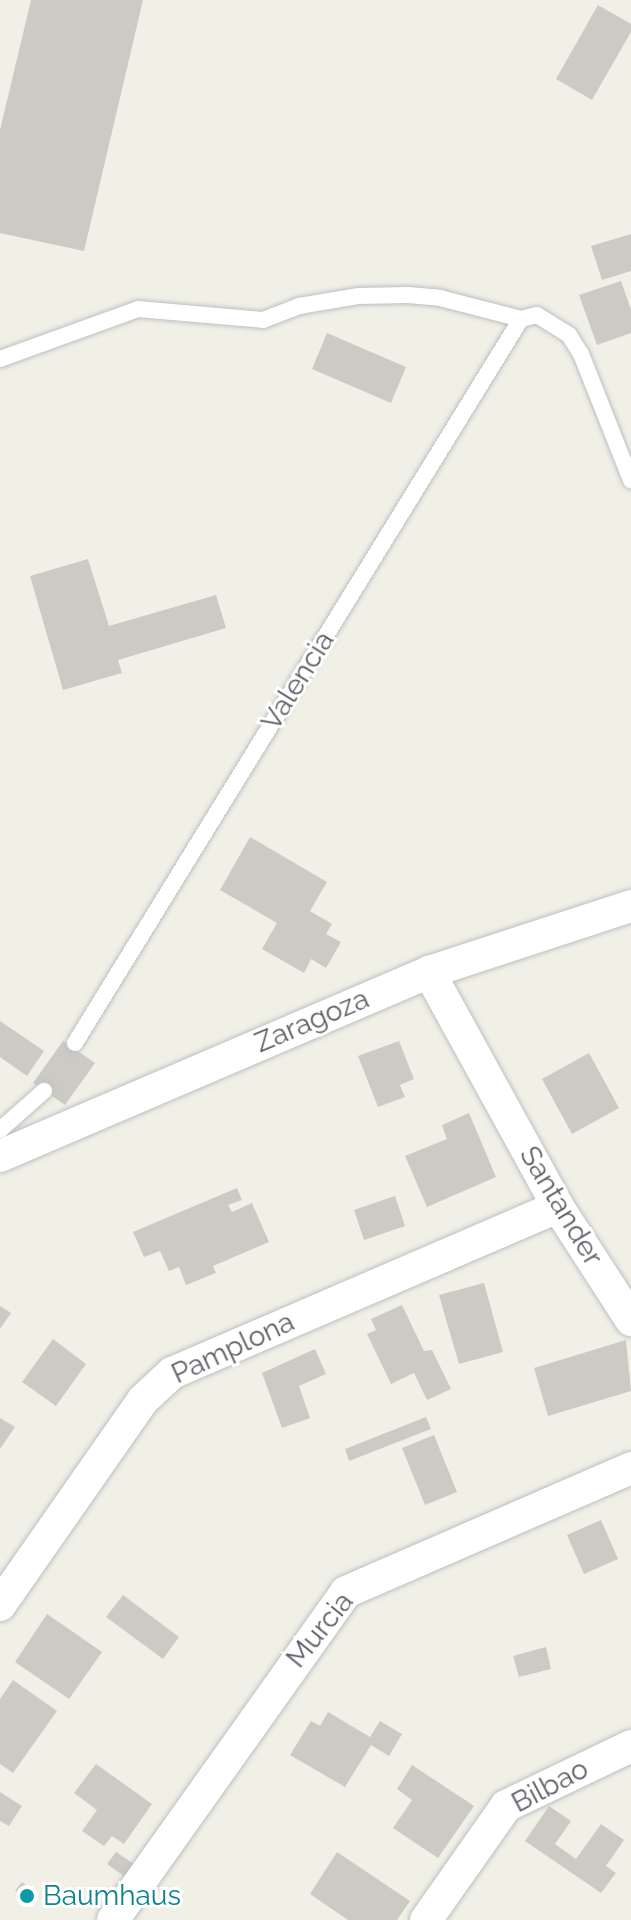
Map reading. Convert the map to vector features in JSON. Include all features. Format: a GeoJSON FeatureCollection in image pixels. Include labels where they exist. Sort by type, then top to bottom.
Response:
{"type":"FeatureCollection","features":[{"type":"Feature","properties":{"kind":"street","name":"Zaragoza"},"geometry":{"type":"LineString","coordinates":[[0,1156],[429,972],[631,906]]}},
{"type":"Feature","properties":{"kind":"street","name":"Santander"},"geometry":{"type":"LineString","coordinates":[[429,972],[558,1207],[631,1320]]}},
{"type":"Feature","properties":{"kind":"street","name":"Pamplona"},"geometry":{"type":"LineString","coordinates":[[0,1605],[143,1400],[172,1373],[558,1207]]}},
{"type":"Feature","properties":{"kind":"street","name":"Murcia"},"geometry":{"type":"LineString","coordinates":[[113,1920],[346,1592],[631,1468]]}},
{"type":"Feature","properties":{"kind":"street","name":"Bilbao"},"geometry":{"type":"LineString","coordinates":[[426,1920],[506,1806],[631,1746]]}},
{"type":"Feature","properties":{"kind":"lane"},"geometry":{"type":"LineString","coordinates":[[0,359],[138,309],[263,320],[299,306],[408,295],[521,319],[537,315],[569,335],[631,480]]}},
{"type":"Feature","properties":{"kind":"lane","name":"Valencia"},"geometry":{"type":"LineString","coordinates":[[75,1043],[521,319]]}},
{"type":"Feature","properties":{"kind":"lane"},"geometry":{"type":"LineString","coordinates":[[0,1130],[44,1091]]}},
{"type":"Feature","properties":{"kind":"building"},"geometry":{"type":"Polygon","coordinates":[[[31,0],[143,0],[84,251],[0,233],[0,130],[31,0]]]}},
{"type":"Feature","properties":{"kind":"building"},"geometry":{"type":"Polygon","coordinates":[[[598,5],[631,24],[631,32],[592,100],[556,79],[598,5]]]}},
{"type":"Feature","properties":{"kind":"building"},"geometry":{"type":"Polygon","coordinates":[[[631,234],[631,271],[602,280],[591,246],[631,234]]]}},
{"type":"Feature","properties":{"kind":"building"},"geometry":{"type":"Polygon","coordinates":[[[621,281],[631,310],[631,333],[597,345],[579,295],[621,281]]]}},
{"type":"Feature","properties":{"kind":"building"},"geometry":{"type":"Polygon","coordinates":[[[327,333],[406,367],[391,403],[312,369],[327,333]]]}},
{"type":"Feature","properties":{"kind":"building"},"geometry":{"type":"Polygon","coordinates":[[[88,559],[109,626],[216,595],[226,628],[118,660],[122,673],[63,690],[30,576],[88,559]]]}},
{"type":"Feature","properties":{"kind":"building"},"geometry":{"type":"Polygon","coordinates":[[[250,837],[327,882],[310,911],[332,924],[326,934],[341,942],[326,968],[311,959],[304,973],[262,949],[277,923],[220,890],[250,837]]]}},
{"type":"Feature","properties":{"kind":"building"},"geometry":{"type":"Polygon","coordinates":[[[0,1021],[44,1051],[27,1076],[0,1057],[0,1021]]]}},
{"type":"Feature","properties":{"kind":"building"},"geometry":{"type":"Polygon","coordinates":[[[63,1041],[95,1063],[65,1105],[33,1083],[63,1041]]]}},
{"type":"Feature","properties":{"kind":"building"},"geometry":{"type":"Polygon","coordinates":[[[399,1041],[414,1079],[400,1085],[405,1097],[378,1107],[358,1056],[399,1041]]]}},
{"type":"Feature","properties":{"kind":"building"},"geometry":{"type":"Polygon","coordinates":[[[589,1053],[619,1108],[572,1134],[542,1079],[589,1053]]]}},
{"type":"Feature","properties":{"kind":"building"},"geometry":{"type":"Polygon","coordinates":[[[469,1113],[496,1177],[427,1207],[405,1156],[447,1139],[442,1125],[469,1113]]]}},
{"type":"Feature","properties":{"kind":"building"},"geometry":{"type":"Polygon","coordinates":[[[237,1188],[242,1200],[228,1205],[232,1212],[252,1203],[269,1242],[213,1266],[216,1273],[186,1285],[179,1267],[169,1271],[160,1251],[144,1257],[133,1232],[237,1188]]]}},
{"type":"Feature","properties":{"kind":"building"},"geometry":{"type":"Polygon","coordinates":[[[395,1196],[405,1226],[364,1240],[354,1210],[395,1196]]]}},
{"type":"Feature","properties":{"kind":"building"},"geometry":{"type":"Polygon","coordinates":[[[484,1283],[503,1352],[459,1364],[439,1295],[484,1283]]]}},
{"type":"Feature","properties":{"kind":"building"},"geometry":{"type":"Polygon","coordinates":[[[402,1305],[424,1351],[432,1350],[451,1389],[427,1400],[414,1373],[391,1384],[367,1334],[376,1330],[371,1319],[402,1305]]]}},
{"type":"Feature","properties":{"kind":"building"},"geometry":{"type":"Polygon","coordinates":[[[0,1306],[11,1313],[0,1329],[0,1306]]]}},
{"type":"Feature","properties":{"kind":"building"},"geometry":{"type":"Polygon","coordinates":[[[53,1339],[86,1364],[56,1406],[22,1382],[53,1339]]]}},
{"type":"Feature","properties":{"kind":"building"},"geometry":{"type":"Polygon","coordinates":[[[626,1340],[631,1391],[548,1416],[534,1368],[626,1340]]]}},
{"type":"Feature","properties":{"kind":"building"},"geometry":{"type":"Polygon","coordinates":[[[315,1349],[326,1374],[299,1386],[310,1418],[282,1428],[262,1373],[315,1349]]]}},
{"type":"Feature","properties":{"kind":"building"},"geometry":{"type":"Polygon","coordinates":[[[426,1417],[431,1429],[349,1461],[345,1449],[426,1417]]]}},
{"type":"Feature","properties":{"kind":"building"},"geometry":{"type":"Polygon","coordinates":[[[0,1418],[15,1427],[0,1449],[0,1418]]]}},
{"type":"Feature","properties":{"kind":"building"},"geometry":{"type":"Polygon","coordinates":[[[434,1435],[457,1492],[425,1505],[402,1448],[434,1435]]]}},
{"type":"Feature","properties":{"kind":"building"},"geometry":{"type":"Polygon","coordinates":[[[601,1520],[618,1559],[584,1574],[567,1535],[601,1520]]]}},
{"type":"Feature","properties":{"kind":"building"},"geometry":{"type":"Polygon","coordinates":[[[123,1595],[179,1637],[163,1659],[106,1617],[123,1595]]]}},
{"type":"Feature","properties":{"kind":"building"},"geometry":{"type":"Polygon","coordinates":[[[47,1614],[102,1652],[69,1699],[15,1662],[47,1614]]]}},
{"type":"Feature","properties":{"kind":"building"},"geometry":{"type":"Polygon","coordinates":[[[546,1647],[551,1669],[519,1677],[513,1656],[546,1647]]]}},
{"type":"Feature","properties":{"kind":"building"},"geometry":{"type":"Polygon","coordinates":[[[13,1680],[57,1711],[13,1773],[0,1764],[0,1699],[13,1680]]]}},
{"type":"Feature","properties":{"kind":"building"},"geometry":{"type":"Polygon","coordinates":[[[328,1712],[370,1737],[380,1721],[402,1734],[389,1756],[371,1745],[345,1787],[290,1755],[311,1721],[320,1726],[328,1712]]]}},
{"type":"Feature","properties":{"kind":"building"},"geometry":{"type":"Polygon","coordinates":[[[96,1764],[152,1804],[124,1844],[112,1836],[104,1846],[82,1831],[97,1810],[74,1793],[96,1764]]]}},
{"type":"Feature","properties":{"kind":"building"},"geometry":{"type":"Polygon","coordinates":[[[412,1765],[474,1806],[438,1858],[393,1828],[412,1800],[397,1789],[412,1765]]]}},
{"type":"Feature","properties":{"kind":"building"},"geometry":{"type":"Polygon","coordinates":[[[0,1792],[22,1806],[9,1826],[0,1821],[0,1792]]]}},
{"type":"Feature","properties":{"kind":"building"},"geometry":{"type":"Polygon","coordinates":[[[549,1806],[571,1821],[555,1844],[576,1859],[601,1824],[624,1840],[606,1866],[616,1873],[601,1893],[525,1841],[549,1806]]]}},
{"type":"Feature","properties":{"kind":"building"},"geometry":{"type":"Polygon","coordinates":[[[116,1852],[134,1864],[125,1877],[107,1864],[116,1852]]]}},
{"type":"Feature","properties":{"kind":"building"},"geometry":{"type":"Polygon","coordinates":[[[337,1852],[410,1901],[397,1920],[348,1920],[310,1894],[337,1852]]]}},
{"type":"Feature","properties":{"kind":"building","name":"Baumhaus"},"geometry":{"type":"Polygon","coordinates":[[[22,1882],[35,1892],[28,1901],[15,1891],[22,1882]]]}},
{"type":"Feature","properties":{"kind":"place","name":"Baumhaus"},"geometry":{"type":"Point","coordinates":[27,1896]}}]}
